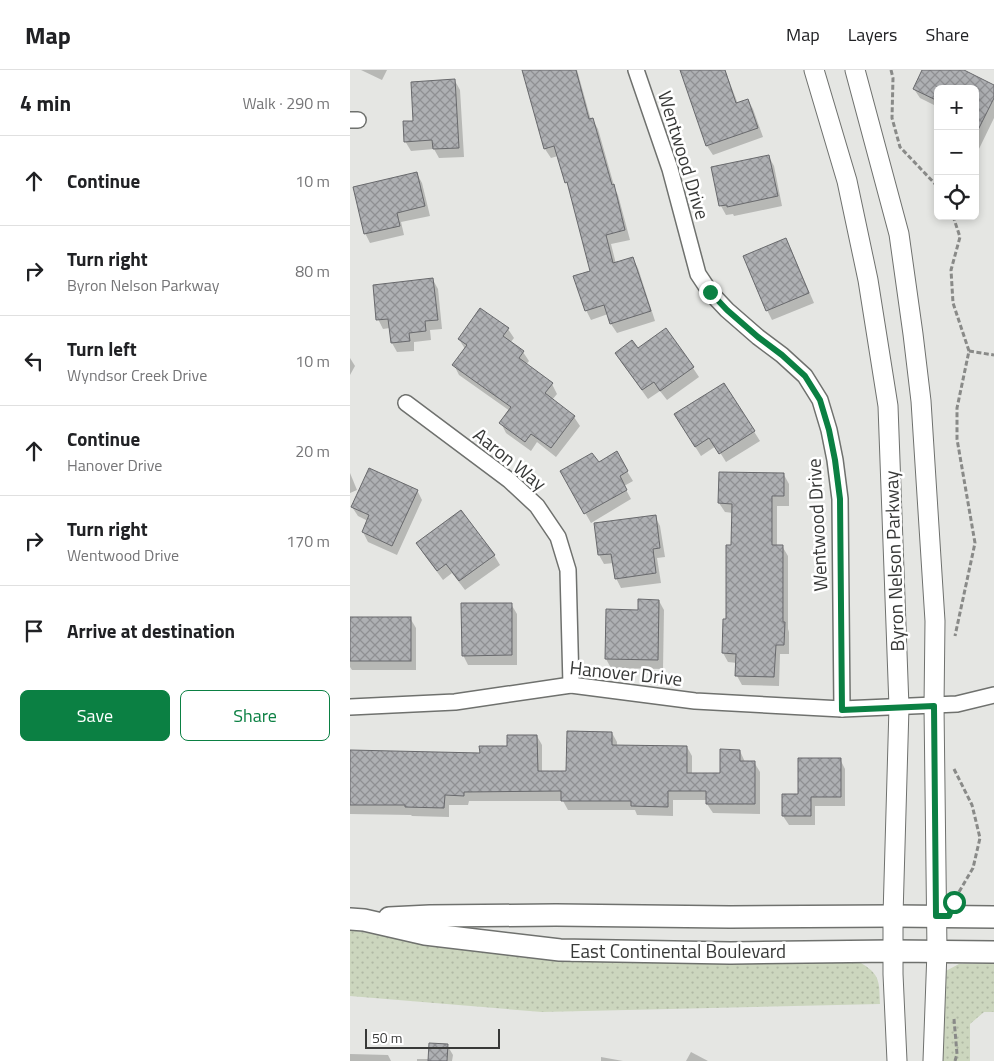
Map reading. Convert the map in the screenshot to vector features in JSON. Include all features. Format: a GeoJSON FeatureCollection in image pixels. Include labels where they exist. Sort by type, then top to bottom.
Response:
{"type":"FeatureCollection","features":[{"type":"Feature","properties":{"kind":"main road","name":"East Continental Boulevard"},"geometry":{"type":"LineString","coordinates":[[357,920],[430,916],[563,915],[994,917]]}},
{"type":"Feature","properties":{"kind":"main road","name":"East Continental Boulevard"},"geometry":{"type":"LineString","coordinates":[[357,920],[426,934],[560,950],[730,953],[994,952]]}},
{"type":"Feature","properties":{"kind":"street","name":"Wentwood Drive"},"geometry":{"type":"LineString","coordinates":[[636,70],[670,170],[698,274],[710,292],[727,310],[805,376],[820,400],[829,430],[840,499],[842,710]]}},
{"type":"Feature","properties":{"kind":"street","name":"Byron Nelson Parkway"},"geometry":{"type":"LineString","coordinates":[[814,70],[851,199],[868,280],[888,406],[899,707],[893,916],[897,1061]]}},
{"type":"Feature","properties":{"kind":"street","name":"Byron Nelson Parkway"},"geometry":{"type":"LineString","coordinates":[[855,70],[899,234],[921,401],[935,621],[934,706],[943,916],[937,951],[933,1061]]}},
{"type":"Feature","properties":{"kind":"street","name":"Aaron Way"},"geometry":{"type":"LineString","coordinates":[[406,403],[509,480],[537,506],[558,537],[568,570],[572,685]]}},
{"type":"Feature","properties":{"kind":"street","name":"Hanover Drive"},"geometry":{"type":"LineString","coordinates":[[350,707],[455,702],[572,685],[695,701],[842,710],[957,704],[994,695]]}},
{"type":"Feature","properties":{"kind":"path"},"geometry":{"type":"LineString","coordinates":[[891,70],[893,78],[892,118],[900,147],[934,183]]}},
{"type":"Feature","properties":{"kind":"path"},"geometry":{"type":"LineString","coordinates":[[954,220],[960,237],[951,270],[953,304],[969,351],[957,408],[957,439],[975,543],[954,640]]}},
{"type":"Feature","properties":{"kind":"path"},"geometry":{"type":"LineString","coordinates":[[969,351],[994,355]]}},
{"type":"Feature","properties":{"kind":"path"},"geometry":{"type":"LineString","coordinates":[[943,916],[954,902],[973,868],[980,838],[972,805],[954,769]]}},
{"type":"Feature","properties":{"kind":"path"},"geometry":{"type":"LineString","coordinates":[[953,1011],[957,1054],[955,1061]]}},
{"type":"Feature","properties":{"kind":"green space"},"geometry":{"type":"Polygon","coordinates":[[[350,930],[470,950],[532,958],[859,962],[866,966],[877,979],[880,1004],[542,1012],[350,996],[350,930]]]}},
{"type":"Feature","properties":{"kind":"green space"},"geometry":{"type":"Polygon","coordinates":[[[959,964],[994,964],[994,1012],[984,1012],[970,1024],[970,1061],[937,1061],[940,974],[959,964]]]}},
{"type":"Feature","properties":{"kind":"building"},"geometry":{"type":"Polygon","coordinates":[[[522,70],[576,70],[589,119],[593,118],[612,185],[614,184],[625,230],[606,235],[613,263],[633,257],[651,311],[610,324],[604,305],[585,311],[573,276],[590,271],[567,182],[565,183],[554,146],[544,149],[522,70]]]}},
{"type":"Feature","properties":{"kind":"building"},"geometry":{"type":"Polygon","coordinates":[[[680,70],[725,70],[736,103],[748,99],[758,128],[706,146],[680,70]]]}},
{"type":"Feature","properties":{"kind":"building"},"geometry":{"type":"Polygon","coordinates":[[[922,70],[964,70],[994,85],[994,98],[979,128],[979,85],[934,85],[934,99],[913,89],[922,70]]]}},
{"type":"Feature","properties":{"kind":"building"},"geometry":{"type":"Polygon","coordinates":[[[455,79],[459,148],[433,149],[432,140],[404,142],[403,121],[413,121],[411,82],[455,79]]]}},
{"type":"Feature","properties":{"kind":"building"},"geometry":{"type":"Polygon","coordinates":[[[769,155],[778,196],[727,207],[727,205],[719,206],[711,167],[769,155]]]}},
{"type":"Feature","properties":{"kind":"building"},"geometry":{"type":"Polygon","coordinates":[[[417,172],[425,206],[397,213],[400,226],[364,234],[353,187],[417,172]]]}},
{"type":"Feature","properties":{"kind":"building"},"geometry":{"type":"Polygon","coordinates":[[[786,238],[809,293],[766,311],[743,256],[786,238]]]}},
{"type":"Feature","properties":{"kind":"building"},"geometry":{"type":"Polygon","coordinates":[[[433,278],[438,320],[425,321],[426,331],[409,333],[410,341],[391,343],[388,319],[376,320],[373,285],[433,278]]]}},
{"type":"Feature","properties":{"kind":"building"},"geometry":{"type":"Polygon","coordinates":[[[480,308],[509,328],[503,336],[524,351],[519,358],[553,383],[545,393],[575,416],[551,448],[531,434],[525,442],[499,423],[511,407],[452,365],[467,345],[458,339],[480,308]]]}},
{"type":"Feature","properties":{"kind":"building"},"geometry":{"type":"Polygon","coordinates":[[[666,328],[694,367],[660,391],[654,382],[642,390],[615,353],[632,340],[638,348],[666,328]]]}},
{"type":"Feature","properties":{"kind":"building"},"geometry":{"type":"Polygon","coordinates":[[[724,383],[755,431],[719,454],[709,438],[695,447],[674,414],[724,383]]]}},
{"type":"Feature","properties":{"kind":"building"},"geometry":{"type":"Polygon","coordinates":[[[617,451],[628,471],[620,476],[627,490],[584,514],[560,471],[592,453],[599,462],[617,451]]]}},
{"type":"Feature","properties":{"kind":"building"},"geometry":{"type":"Polygon","coordinates":[[[369,468],[418,490],[392,546],[362,532],[369,515],[351,507],[369,468]]]}},
{"type":"Feature","properties":{"kind":"building"},"geometry":{"type":"Polygon","coordinates":[[[719,472],[784,473],[784,496],[772,496],[772,545],[783,545],[783,622],[785,622],[784,645],[776,645],[774,677],[735,676],[736,654],[722,653],[723,619],[726,619],[726,545],[731,545],[732,504],[718,503],[719,472]]]}},
{"type":"Feature","properties":{"kind":"building"},"geometry":{"type":"Polygon","coordinates":[[[461,510],[495,555],[459,581],[446,564],[437,571],[416,543],[461,510]]]}},
{"type":"Feature","properties":{"kind":"building"},"geometry":{"type":"Polygon","coordinates":[[[656,515],[660,548],[653,549],[656,573],[615,579],[611,554],[598,555],[594,523],[656,515]]]}},
{"type":"Feature","properties":{"kind":"building"},"geometry":{"type":"Polygon","coordinates":[[[638,599],[659,600],[658,660],[605,659],[606,609],[638,610],[638,599]]]}},
{"type":"Feature","properties":{"kind":"building"},"geometry":{"type":"Polygon","coordinates":[[[461,603],[512,603],[512,655],[462,656],[461,603]]]}},
{"type":"Feature","properties":{"kind":"building"},"geometry":{"type":"Polygon","coordinates":[[[350,617],[411,617],[411,661],[350,661],[350,617]]]}},
{"type":"Feature","properties":{"kind":"building"},"geometry":{"type":"Polygon","coordinates":[[[567,731],[612,732],[612,745],[687,746],[687,773],[720,773],[720,749],[740,750],[740,761],[755,761],[755,804],[706,804],[706,791],[668,791],[668,807],[631,806],[631,801],[561,801],[561,791],[464,792],[464,796],[445,795],[444,808],[405,807],[405,805],[350,805],[350,750],[480,753],[479,746],[507,746],[507,735],[537,735],[538,771],[566,771],[567,731]]]}},
{"type":"Feature","properties":{"kind":"building"},"geometry":{"type":"Polygon","coordinates":[[[798,758],[841,758],[841,797],[811,797],[811,816],[782,816],[782,794],[798,794],[798,758]]]}},
{"type":"Feature","properties":{"kind":"building"},"geometry":{"type":"Polygon","coordinates":[[[429,1043],[448,1044],[447,1061],[428,1061],[429,1043]]]}},
{"type":"Feature","properties":{"kind":"route"},"geometry":{"type":"LineString","coordinates":[[710,292],[727,310],[805,376],[820,400],[829,430],[840,499],[842,710],[934,706],[936,916],[949,916],[954,902]]}}]}
